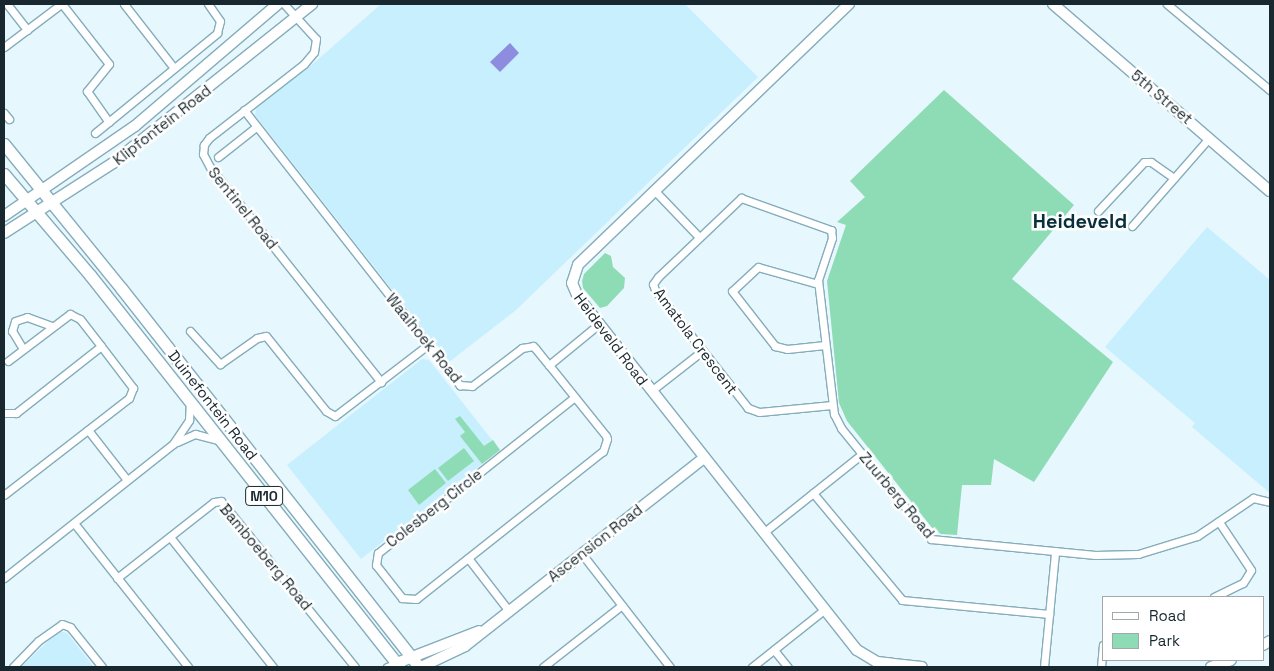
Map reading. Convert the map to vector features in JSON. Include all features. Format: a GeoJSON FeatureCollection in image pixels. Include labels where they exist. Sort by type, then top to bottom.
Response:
{"type":"FeatureCollection","features":[{"type":"Feature","properties":{"kind":"main road","name":"Duinefontein Road"},"geometry":{"type":"LineString","coordinates":[[4,144],[40,191],[121,288],[420,667]]}},
{"type":"Feature","properties":{"kind":"main road","name":"Duinefontein Road"},"geometry":{"type":"LineString","coordinates":[[4,174],[38,213],[221,441],[394,666]]}},
{"type":"Feature","properties":{"kind":"street"},"geometry":{"type":"LineString","coordinates":[[6,4],[27,30]]}},
{"type":"Feature","properties":{"kind":"street"},"geometry":{"type":"LineString","coordinates":[[4,48],[61,4],[109,64],[87,91],[109,122]]}},
{"type":"Feature","properties":{"kind":"street"},"geometry":{"type":"LineString","coordinates":[[124,4],[174,68]]}},
{"type":"Feature","properties":{"kind":"street"},"geometry":{"type":"LineString","coordinates":[[95,134],[214,36],[221,25],[208,4]]}},
{"type":"Feature","properties":{"kind":"street","name":"Klipfontein Road"},"geometry":{"type":"LineString","coordinates":[[4,216],[141,120],[278,4]]}},
{"type":"Feature","properties":{"kind":"street","name":"Sentinel Road"},"geometry":{"type":"LineString","coordinates":[[284,4],[316,39],[314,52],[304,64],[206,140],[203,148],[206,161],[381,382]]}},
{"type":"Feature","properties":{"kind":"street","name":"Klipfontein Road"},"geometry":{"type":"LineString","coordinates":[[4,233],[52,204],[133,148],[297,18],[312,4]]}},
{"type":"Feature","properties":{"kind":"street","name":"Heideveld Road"},"geometry":{"type":"LineString","coordinates":[[849,4],[573,272],[574,291],[824,610],[864,656],[885,664],[922,667]]}},
{"type":"Feature","properties":{"kind":"street","name":"5th Street"},"geometry":{"type":"LineString","coordinates":[[1053,4],[1270,190]]}},
{"type":"Feature","properties":{"kind":"street"},"geometry":{"type":"LineString","coordinates":[[1167,4],[1270,90]]}},
{"type":"Feature","properties":{"kind":"street","name":"Waaihoek Road"},"geometry":{"type":"LineString","coordinates":[[244,110],[465,387],[474,385],[526,346],[536,348],[606,436],[608,444]]}},
{"type":"Feature","properties":{"kind":"street"},"geometry":{"type":"LineString","coordinates":[[4,113],[9,120]]}},
{"type":"Feature","properties":{"kind":"street"},"geometry":{"type":"LineString","coordinates":[[218,157],[256,127]]}},
{"type":"Feature","properties":{"kind":"street"},"geometry":{"type":"LineString","coordinates":[[1132,226],[1209,138]]}},
{"type":"Feature","properties":{"kind":"street"},"geometry":{"type":"LineString","coordinates":[[1098,211],[1144,162],[1151,162],[1174,178]]}},
{"type":"Feature","properties":{"kind":"street"},"geometry":{"type":"LineString","coordinates":[[655,191],[699,237]]}},
{"type":"Feature","properties":{"kind":"street","name":"Amatola Crescent"},"geometry":{"type":"LineString","coordinates":[[831,230],[744,197],[655,280],[653,286],[744,405],[752,410],[832,404]]}},
{"type":"Feature","properties":{"kind":"street","name":"Zuurberg Road"},"geometry":{"type":"LineString","coordinates":[[831,230],[832,238],[818,284],[832,404],[841,428],[931,539],[1055,552],[1138,554],[1185,541],[1219,522],[1253,498],[1270,502]]}},
{"type":"Feature","properties":{"kind":"street"},"geometry":{"type":"LineString","coordinates":[[818,284],[758,268],[734,286],[732,293],[775,346],[787,349],[825,345]]}},
{"type":"Feature","properties":{"kind":"street"},"geometry":{"type":"LineString","coordinates":[[4,495],[88,430],[133,392],[132,385],[75,315],[65,316],[8,361]]}},
{"type":"Feature","properties":{"kind":"street"},"geometry":{"type":"LineString","coordinates":[[23,349],[12,331],[15,321],[27,317],[52,326]]}},
{"type":"Feature","properties":{"kind":"street"},"geometry":{"type":"LineString","coordinates":[[549,365],[599,324]]}},
{"type":"Feature","properties":{"kind":"street"},"geometry":{"type":"LineString","coordinates":[[190,331],[220,364],[257,338],[266,336],[331,415],[341,413],[429,344]]}},
{"type":"Feature","properties":{"kind":"street"},"geometry":{"type":"LineString","coordinates":[[4,413],[16,413],[101,346]]}},
{"type":"Feature","properties":{"kind":"street"},"geometry":{"type":"LineString","coordinates":[[651,391],[702,351]]}},
{"type":"Feature","properties":{"kind":"street","name":"Colesberg Circle"},"geometry":{"type":"LineString","coordinates":[[575,398],[379,552],[375,561],[400,596],[409,600],[416,599],[604,451],[608,444]]}},
{"type":"Feature","properties":{"kind":"street"},"geometry":{"type":"LineString","coordinates":[[173,444],[189,420],[190,402]]}},
{"type":"Feature","properties":{"kind":"street"},"geometry":{"type":"LineString","coordinates":[[88,430],[127,480]]}},
{"type":"Feature","properties":{"kind":"street"},"geometry":{"type":"LineString","coordinates":[[4,578],[173,444],[195,434],[221,441]]}},
{"type":"Feature","properties":{"kind":"street"},"geometry":{"type":"LineString","coordinates":[[763,533],[862,454]]}},
{"type":"Feature","properties":{"kind":"street","name":"Ascension Road"},"geometry":{"type":"LineString","coordinates":[[420,667],[461,648],[704,458]]}},
{"type":"Feature","properties":{"kind":"street"},"geometry":{"type":"LineString","coordinates":[[813,493],[902,600],[1049,614]]}},
{"type":"Feature","properties":{"kind":"street","name":"Bamboeberg Road"},"geometry":{"type":"LineString","coordinates":[[117,578],[214,502],[223,502],[355,667]]}},
{"type":"Feature","properties":{"kind":"street"},"geometry":{"type":"LineString","coordinates":[[1216,596],[1242,583],[1251,570],[1219,522]]}},
{"type":"Feature","properties":{"kind":"street"},"geometry":{"type":"LineString","coordinates":[[74,523],[188,667]]}},
{"type":"Feature","properties":{"kind":"street"},"geometry":{"type":"LineString","coordinates":[[170,536],[273,667]]}},
{"type":"Feature","properties":{"kind":"street"},"geometry":{"type":"LineString","coordinates":[[1044,667],[1055,552]]}},
{"type":"Feature","properties":{"kind":"street"},"geometry":{"type":"LineString","coordinates":[[582,554],[670,667]]}},
{"type":"Feature","properties":{"kind":"street"},"geometry":{"type":"LineString","coordinates":[[468,558],[509,611]]}},
{"type":"Feature","properties":{"kind":"street"},"geometry":{"type":"LineString","coordinates":[[543,667],[622,605]]}},
{"type":"Feature","properties":{"kind":"street"},"geometry":{"type":"LineString","coordinates":[[752,667],[824,610]]}},
{"type":"Feature","properties":{"kind":"street"},"geometry":{"type":"LineString","coordinates":[[13,667],[38,641],[62,624],[70,627],[102,667]]}},
{"type":"Feature","properties":{"kind":"street","name":"Ascension Road"},"geometry":{"type":"LineString","coordinates":[[394,666],[411,657],[487,628]]}},
{"type":"Feature","properties":{"kind":"street"},"geometry":{"type":"LineString","coordinates":[[774,650],[788,667]]}},
{"type":"Feature","properties":{"kind":"street"},"geometry":{"type":"LineString","coordinates":[[1211,667],[1227,661]]}},
{"type":"Feature","properties":{"kind":"shaded area"},"geometry":{"type":"Polygon","coordinates":[[[381,4],[685,4],[758,77],[516,310],[449,362],[255,115],[256,108],[315,62],[381,4]]]}},
{"type":"Feature","properties":{"kind":"shaded area"},"geometry":{"type":"Polygon","coordinates":[[[510,43],[519,53],[500,72],[490,62],[510,43]]]}},
{"type":"Feature","properties":{"kind":"shaded area"},"geometry":{"type":"Polygon","coordinates":[[[1207,227],[1270,280],[1270,493],[1192,427],[1195,423],[1105,347],[1207,227]]]}},
{"type":"Feature","properties":{"kind":"shaded area"},"geometry":{"type":"Polygon","coordinates":[[[422,359],[429,360],[500,450],[361,559],[287,465],[422,359]]]}},
{"type":"Feature","properties":{"kind":"shaded area"},"geometry":{"type":"Polygon","coordinates":[[[59,631],[67,633],[94,667],[21,667],[59,631]]]}},
{"type":"Feature","properties":{"kind":"green space"},"geometry":{"type":"Polygon","coordinates":[[[944,90],[1074,205],[1012,279],[1113,362],[1034,482],[994,459],[991,485],[962,485],[957,535],[941,534],[933,529],[847,421],[839,403],[827,281],[846,225],[837,222],[865,197],[850,181],[944,90]]]}},
{"type":"Feature","properties":{"kind":"green space"},"geometry":{"type":"Polygon","coordinates":[[[605,253],[611,256],[613,267],[625,278],[624,288],[607,306],[600,308],[583,288],[582,281],[584,274],[605,253]]]}},
{"type":"Feature","properties":{"kind":"green space"},"geometry":{"type":"Polygon","coordinates":[[[460,416],[484,446],[493,440],[500,450],[482,464],[460,436],[465,432],[455,419],[460,416]]]}},
{"type":"Feature","properties":{"kind":"green space"},"geometry":{"type":"Polygon","coordinates":[[[464,448],[474,461],[448,481],[438,468],[464,448]]]}},
{"type":"Feature","properties":{"kind":"green space"},"geometry":{"type":"Polygon","coordinates":[[[435,469],[446,483],[419,505],[408,490],[435,469]]]}},
{"type":"Feature","properties":{"kind":"district","name":"Heideveld"},"geometry":{"type":"Point","coordinates":[1080,221]}}]}
